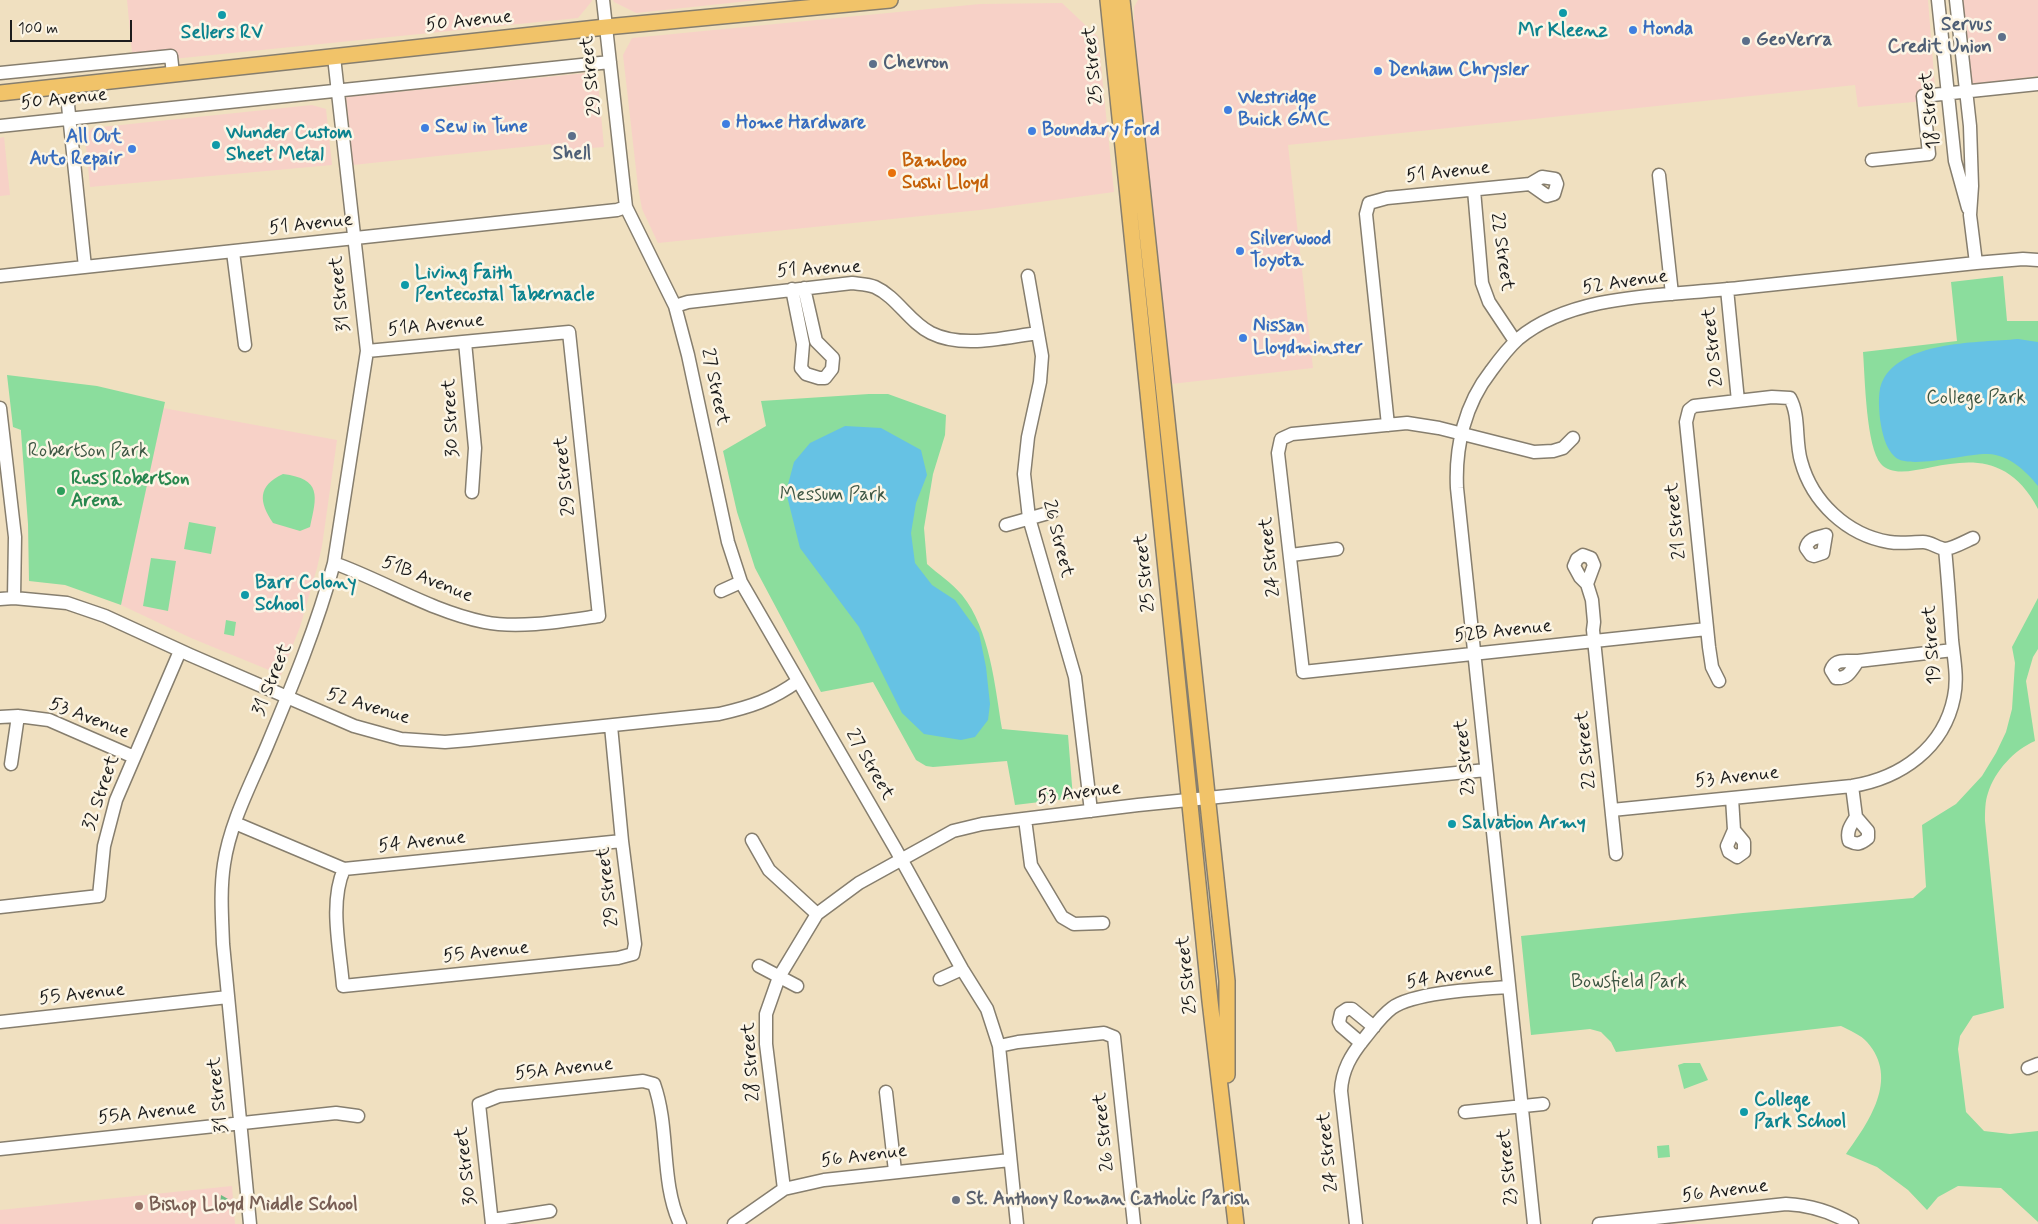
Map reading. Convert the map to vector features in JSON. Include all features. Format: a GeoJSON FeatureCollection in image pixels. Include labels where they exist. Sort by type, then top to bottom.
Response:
{"type":"FeatureCollection","features":[{"type":"Feature","properties":{"kind":"main road","name":"50 Avenue"},"geometry":{"type":"LineString","coordinates":[[0,93],[606,27],[890,0]]}},
{"type":"Feature","properties":{"kind":"main road"},"geometry":{"type":"LineString","coordinates":[[1095,0],[1109,20]]}},
{"type":"Feature","properties":{"kind":"main road","name":"25 Street"},"geometry":{"type":"LineString","coordinates":[[1108,0],[1210,1001],[1236,1224]]}},
{"type":"Feature","properties":{"kind":"main road","name":"25 Street"},"geometry":{"type":"LineString","coordinates":[[1122,0],[1227,981],[1227,1141]]}},
{"type":"Feature","properties":{"kind":"main road"},"geometry":{"type":"LineString","coordinates":[[1126,26],[1131,0]]}},
{"type":"Feature","properties":{"kind":"street","name":"29 Street"},"geometry":{"type":"LineString","coordinates":[[603,0],[626,207]]}},
{"type":"Feature","properties":{"kind":"street","name":"18 Street"},"geometry":{"type":"LineString","coordinates":[[1938,0],[1955,161],[1970,215],[1976,263]]}},
{"type":"Feature","properties":{"kind":"street","name":"18 Street"},"geometry":{"type":"LineString","coordinates":[[1956,0],[1972,156],[1970,215]]}},
{"type":"Feature","properties":{"kind":"street","name":"50 Avenue"},"geometry":{"type":"LineString","coordinates":[[0,73],[171,56],[173,74]]}},
{"type":"Feature","properties":{"kind":"street","name":"31 Street"},"geometry":{"type":"LineString","coordinates":[[250,1224],[228,997],[222,899],[224,863],[235,823],[287,697],[325,596],[334,563],[367,351],[334,57]]}},
{"type":"Feature","properties":{"kind":"street","name":"50 Avenue"},"geometry":{"type":"LineString","coordinates":[[0,126],[610,62]]}},
{"type":"Feature","properties":{"kind":"street"},"geometry":{"type":"LineString","coordinates":[[1872,160],[1929,154],[1923,96],[2038,84]]}},
{"type":"Feature","properties":{"kind":"street"},"geometry":{"type":"LineString","coordinates":[[66,86],[85,267]]}},
{"type":"Feature","properties":{"kind":"street"},"geometry":{"type":"LineString","coordinates":[[1660,176],[1672,294]]}},
{"type":"Feature","properties":{"kind":"street","name":"51 Avenue"},"geometry":{"type":"LineString","coordinates":[[1388,425],[1366,214],[1369,203],[1387,198],[1530,184]]}},
{"type":"Feature","properties":{"kind":"street","name":"22 Street"},"geometry":{"type":"LineString","coordinates":[[1474,190],[1482,282],[1489,302],[1515,341]]}},
{"type":"Feature","properties":{"kind":"street","name":"51 Avenue"},"geometry":{"type":"LineString","coordinates":[[0,276],[616,210],[626,207]]}},
{"type":"Feature","properties":{"kind":"street","name":"27 Street"},"geometry":{"type":"LineString","coordinates":[[626,207],[675,306],[688,355],[728,542],[741,582],[962,969],[987,1009],[999,1046],[1017,1224]]}},
{"type":"Feature","properties":{"kind":"street"},"geometry":{"type":"LineString","coordinates":[[233,252],[245,345]]}},
{"type":"Feature","properties":{"kind":"street","name":"52 Avenue"},"geometry":{"type":"LineString","coordinates":[[1462,434],[1468,411],[1480,385],[1515,341],[1550,320],[1584,306],[1672,294],[1976,263],[2023,259],[2038,260]]}},
{"type":"Feature","properties":{"kind":"street","name":"26 Street"},"geometry":{"type":"LineString","coordinates":[[1028,276],[1042,356],[1040,382],[1025,456],[1024,474],[1030,518],[1075,677],[1090,811]]}},
{"type":"Feature","properties":{"kind":"street","name":"51 Avenue"},"geometry":{"type":"LineString","coordinates":[[675,306],[685,302],[859,284],[874,286],[898,294],[908,315],[931,333],[954,339],[975,341],[1038,333]]}},
{"type":"Feature","properties":{"kind":"street"},"geometry":{"type":"LineString","coordinates":[[798,289],[810,342]]}},
{"type":"Feature","properties":{"kind":"street","name":"20 Street"},"geometry":{"type":"LineString","coordinates":[[1727,289],[1738,401]]}},
{"type":"Feature","properties":{"kind":"street","name":"29 Street"},"geometry":{"type":"LineString","coordinates":[[569,332],[599,616]]}},
{"type":"Feature","properties":{"kind":"street","name":"51A Avenue"},"geometry":{"type":"LineString","coordinates":[[367,351],[569,332]]}},
{"type":"Feature","properties":{"kind":"street","name":"30 Street"},"geometry":{"type":"LineString","coordinates":[[465,342],[475,448],[472,492]]}},
{"type":"Feature","properties":{"kind":"street"},"geometry":{"type":"LineString","coordinates":[[1738,401],[1772,397],[1790,398],[1794,406],[1798,446],[1806,475],[1820,500],[1839,520],[1855,531],[1871,538],[1890,542],[1932,543],[1946,549],[1973,538]]}},
{"type":"Feature","properties":{"kind":"street","name":"21 Street"},"geometry":{"type":"LineString","coordinates":[[1719,680],[1712,667],[1707,629],[1686,422],[1689,410],[1694,406],[1738,401]]}},
{"type":"Feature","properties":{"kind":"street"},"geometry":{"type":"LineString","coordinates":[[0,408],[15,537],[14,598]]}},
{"type":"Feature","properties":{"kind":"street"},"geometry":{"type":"LineString","coordinates":[[1388,425],[1407,423],[1424,425],[1534,452],[1553,452],[1563,448],[1573,438]]}},
{"type":"Feature","properties":{"kind":"street","name":"24 Street"},"geometry":{"type":"LineString","coordinates":[[1303,672],[1278,454],[1280,439],[1292,434],[1388,425]]}},
{"type":"Feature","properties":{"kind":"street","name":"23 Street"},"geometry":{"type":"LineString","coordinates":[[1462,434],[1458,452],[1457,488],[1534,1224]]}},
{"type":"Feature","properties":{"kind":"street"},"geometry":{"type":"LineString","coordinates":[[1006,525],[1052,512]]}},
{"type":"Feature","properties":{"kind":"street"},"geometry":{"type":"LineString","coordinates":[[1826,535],[1839,520]]}},
{"type":"Feature","properties":{"kind":"street"},"geometry":{"type":"LineString","coordinates":[[1290,554],[1337,549]]}},
{"type":"Feature","properties":{"kind":"street","name":"19 Street"},"geometry":{"type":"LineString","coordinates":[[1865,784],[1887,777],[1912,764],[1931,746],[1948,718],[1954,696],[1956,676],[1946,549]]}},
{"type":"Feature","properties":{"kind":"street","name":"51B Avenue"},"geometry":{"type":"LineString","coordinates":[[334,563],[450,612],[485,622],[543,623],[599,616]]}},
{"type":"Feature","properties":{"kind":"street"},"geometry":{"type":"LineString","coordinates":[[720,591],[741,582]]}},
{"type":"Feature","properties":{"kind":"street","name":"22 Street"},"geometry":{"type":"LineString","coordinates":[[1588,588],[1586,601],[1594,641],[1616,854]]}},
{"type":"Feature","properties":{"kind":"street","name":"52 Avenue"},"geometry":{"type":"LineString","coordinates":[[0,599],[14,598],[68,603],[114,620],[180,651],[354,726],[401,740],[445,742],[719,714],[752,706],[772,698],[798,681]]}},
{"type":"Feature","properties":{"kind":"street","name":"52B Avenue"},"geometry":{"type":"LineString","coordinates":[[1303,672],[1707,629]]}},
{"type":"Feature","properties":{"kind":"street"},"geometry":{"type":"LineString","coordinates":[[1858,662],[1953,650]]}},
{"type":"Feature","properties":{"kind":"street","name":"32 Street"},"geometry":{"type":"LineString","coordinates":[[0,907],[99,896],[104,846],[116,800],[180,651]]}},
{"type":"Feature","properties":{"kind":"street"},"geometry":{"type":"LineString","coordinates":[[11,764],[18,716]]}},
{"type":"Feature","properties":{"kind":"street","name":"53 Avenue"},"geometry":{"type":"LineString","coordinates":[[0,717],[18,716],[49,720],[134,757]]}},
{"type":"Feature","properties":{"kind":"street","name":"29 Street"},"geometry":{"type":"LineString","coordinates":[[611,726],[622,841],[635,944],[633,954]]}},
{"type":"Feature","properties":{"kind":"street","name":"53 Avenue"},"geometry":{"type":"LineString","coordinates":[[817,914],[860,883],[953,831],[982,824],[1207,798],[1486,770]]}},
{"type":"Feature","properties":{"kind":"street","name":"53 Avenue"},"geometry":{"type":"LineString","coordinates":[[1612,810],[1865,784]]}},
{"type":"Feature","properties":{"kind":"street"},"geometry":{"type":"LineString","coordinates":[[1852,786],[1856,817]]}},
{"type":"Feature","properties":{"kind":"street"},"geometry":{"type":"LineString","coordinates":[[1732,798],[1734,830]]}},
{"type":"Feature","properties":{"kind":"street"},"geometry":{"type":"LineString","coordinates":[[1025,820],[1031,865],[1062,917],[1074,924],[1103,923]]}},
{"type":"Feature","properties":{"kind":"street","name":"54 Avenue"},"geometry":{"type":"LineString","coordinates":[[235,823],[344,869],[622,841]]}},
{"type":"Feature","properties":{"kind":"street"},"geometry":{"type":"LineString","coordinates":[[752,840],[768,870],[817,914]]}},
{"type":"Feature","properties":{"kind":"street","name":"55 Avenue"},"geometry":{"type":"LineString","coordinates":[[344,869],[340,878],[336,903],[343,986],[618,958],[633,954]]}},
{"type":"Feature","properties":{"kind":"street","name":"28 Street"},"geometry":{"type":"LineString","coordinates":[[784,1189],[766,1044],[766,1014],[778,977],[817,914]]}},
{"type":"Feature","properties":{"kind":"street"},"geometry":{"type":"LineString","coordinates":[[759,966],[797,986]]}},
{"type":"Feature","properties":{"kind":"street"},"geometry":{"type":"LineString","coordinates":[[940,979],[962,969]]}},
{"type":"Feature","properties":{"kind":"street","name":"54 Avenue"},"geometry":{"type":"LineString","coordinates":[[1343,1075],[1348,1062],[1360,1043],[1393,1007],[1412,998],[1509,987]]}},
{"type":"Feature","properties":{"kind":"street","name":"55 Avenue"},"geometry":{"type":"LineString","coordinates":[[0,1022],[228,997]]}},
{"type":"Feature","properties":{"kind":"street"},"geometry":{"type":"LineString","coordinates":[[1360,1043],[1341,1026],[1339,1022],[1341,1013],[1347,1009],[1352,1009],[1374,1027]]}},
{"type":"Feature","properties":{"kind":"street","name":"26 Street"},"geometry":{"type":"LineString","coordinates":[[999,1046],[1018,1042],[1104,1033],[1114,1037],[1134,1224]]}},
{"type":"Feature","properties":{"kind":"street","name":"24 Street"},"geometry":{"type":"LineString","coordinates":[[1343,1075],[1341,1091],[1356,1224]]}},
{"type":"Feature","properties":{"kind":"street","name":"55A Avenue"},"geometry":{"type":"LineString","coordinates":[[479,1104],[499,1096],[643,1081],[654,1084],[660,1098],[668,1181],[673,1208],[680,1224]]}},
{"type":"Feature","properties":{"kind":"street"},"geometry":{"type":"LineString","coordinates":[[886,1092],[894,1171]]}},
{"type":"Feature","properties":{"kind":"street","name":"30 Street"},"geometry":{"type":"LineString","coordinates":[[479,1104],[492,1222]]}},
{"type":"Feature","properties":{"kind":"street","name":"23 Street"},"geometry":{"type":"LineString","coordinates":[[1522,1107],[1543,1104]]}},
{"type":"Feature","properties":{"kind":"street"},"geometry":{"type":"LineString","coordinates":[[1465,1112],[1522,1107]]}},
{"type":"Feature","properties":{"kind":"street","name":"55A Avenue"},"geometry":{"type":"LineString","coordinates":[[0,1149],[336,1113],[358,1116]]}},
{"type":"Feature","properties":{"kind":"street","name":"56 Avenue"},"geometry":{"type":"LineString","coordinates":[[734,1224],[784,1189],[824,1180],[894,1171],[1010,1160]]}},
{"type":"Feature","properties":{"kind":"street","name":"56 Avenue"},"geometry":{"type":"LineString","coordinates":[[1599,1224],[1654,1221],[1786,1204],[1816,1209],[1852,1224]]}},
{"type":"Feature","properties":{"kind":"street"},"geometry":{"type":"LineString","coordinates":[[492,1222],[550,1212]]}},
{"type":"Feature","properties":{"kind":"shaded area"},"geometry":{"type":"Polygon","coordinates":[[[127,0],[592,1],[578,18],[133,63],[127,0]]]}},
{"type":"Feature","properties":{"kind":"shaded area"},"geometry":{"type":"Polygon","coordinates":[[[613,0],[758,0],[636,13],[613,0]]]}},
{"type":"Feature","properties":{"kind":"shaded area"},"geometry":{"type":"Polygon","coordinates":[[[1138,0],[1928,0],[1936,100],[1858,107],[1855,85],[1288,145],[1313,368],[1171,384],[1134,28],[1134,7],[1138,0]]]}},
{"type":"Feature","properties":{"kind":"shaded area"},"geometry":{"type":"Polygon","coordinates":[[[1960,0],[2038,0],[2038,76],[1969,85],[1960,0]]]}},
{"type":"Feature","properties":{"kind":"shaded area"},"geometry":{"type":"Polygon","coordinates":[[[1062,3],[1098,37],[1114,192],[980,210],[658,243],[642,209],[638,187],[623,55],[632,38],[980,4],[1062,3]]]}},
{"type":"Feature","properties":{"kind":"shaded area"},"geometry":{"type":"Polygon","coordinates":[[[597,72],[604,147],[552,151],[551,144],[353,165],[346,97],[597,72]]]}},
{"type":"Feature","properties":{"kind":"shaded area"},"geometry":{"type":"Polygon","coordinates":[[[312,105],[326,109],[332,165],[90,187],[85,136],[92,128],[312,105]]]}},
{"type":"Feature","properties":{"kind":"shaded area"},"geometry":{"type":"Polygon","coordinates":[[[4,137],[10,195],[0,196],[0,138],[4,137]]]}},
{"type":"Feature","properties":{"kind":"shaded area"},"geometry":{"type":"Polygon","coordinates":[[[163,408],[337,440],[322,546],[317,568],[300,627],[281,675],[191,638],[121,605],[163,408]]]}},
{"type":"Feature","properties":{"kind":"shaded area","name":"Bishop Lloyd Middle School"},"geometry":{"type":"Polygon","coordinates":[[[232,1186],[235,1224],[0,1224],[0,1210],[232,1186]]]}},
{"type":"Feature","properties":{"kind":"green space","name":"College Park"},"geometry":{"type":"Polygon","coordinates":[[[2003,276],[2007,321],[2038,321],[2038,509],[2019,482],[1997,468],[1975,463],[1952,464],[1910,471],[1894,471],[1881,464],[1872,443],[1869,428],[1863,352],[1957,341],[1951,282],[2003,276]]]}},
{"type":"Feature","properties":{"kind":"green space","name":"Robertson Park"},"geometry":{"type":"Polygon","coordinates":[[[7,375],[97,386],[165,402],[121,605],[65,585],[29,581],[28,524],[21,430],[13,427],[7,375]]]}},
{"type":"Feature","properties":{"kind":"green space","name":"Messum Park"},"geometry":{"type":"Polygon","coordinates":[[[888,394],[946,415],[945,435],[933,474],[924,528],[927,564],[962,595],[979,624],[994,677],[1002,729],[1068,735],[1073,798],[1015,805],[1007,761],[926,766],[916,760],[873,682],[821,692],[755,568],[737,512],[723,451],[766,426],[761,401],[888,394]]]}},
{"type":"Feature","properties":{"kind":"green space"},"geometry":{"type":"Polygon","coordinates":[[[283,474],[305,480],[314,491],[315,498],[310,527],[300,531],[273,523],[265,508],[263,495],[265,489],[268,484],[283,474]]]}},
{"type":"Feature","properties":{"kind":"green space"},"geometry":{"type":"Polygon","coordinates":[[[189,522],[216,527],[211,554],[184,549],[189,522]]]}},
{"type":"Feature","properties":{"kind":"green space"},"geometry":{"type":"Polygon","coordinates":[[[151,558],[176,561],[168,611],[143,606],[151,558]]]}},
{"type":"Feature","properties":{"kind":"green space","name":"Bowsfield Park"},"geometry":{"type":"Polygon","coordinates":[[[2038,598],[2038,649],[2033,657],[2026,681],[2035,741],[2020,750],[2000,769],[1991,785],[1985,807],[2004,1008],[1973,1016],[1960,1036],[1958,1049],[1966,1112],[1984,1131],[2010,1134],[2038,1131],[2038,1222],[2001,1188],[1958,1186],[1938,1197],[1927,1210],[1908,1190],[1877,1167],[1846,1154],[1871,1115],[1881,1086],[1881,1071],[1876,1056],[1867,1042],[1841,1026],[1616,1052],[1611,1042],[1601,1032],[1590,1029],[1531,1035],[1521,936],[1913,898],[1926,887],[1922,825],[1956,804],[1982,776],[1996,753],[2006,732],[2012,709],[2015,663],[2012,647],[2038,598]]]}},
{"type":"Feature","properties":{"kind":"green space"},"geometry":{"type":"Polygon","coordinates":[[[226,620],[236,622],[234,636],[224,634],[226,620]]]}},
{"type":"Feature","properties":{"kind":"green space"},"geometry":{"type":"Polygon","coordinates":[[[1700,1063],[1708,1080],[1684,1089],[1678,1065],[1700,1063]]]}},
{"type":"Feature","properties":{"kind":"green space"},"geometry":{"type":"Polygon","coordinates":[[[1669,1145],[1670,1157],[1658,1158],[1657,1146],[1669,1145]]]}},
{"type":"Feature","properties":{"kind":"green space"},"geometry":{"type":"Polygon","coordinates":[[[221,1195],[228,1199],[230,1207],[226,1209],[220,1207],[221,1195]]]}},
{"type":"Feature","properties":{"kind":"water","name":"College Park"},"geometry":{"type":"Polygon","coordinates":[[[2018,339],[2038,342],[2038,486],[2016,465],[1996,455],[1979,454],[1925,462],[1902,461],[1895,457],[1884,439],[1880,419],[1879,398],[1880,387],[1884,378],[1895,366],[1909,356],[1926,350],[1964,343],[2018,339]]]}},
{"type":"Feature","properties":{"kind":"water"},"geometry":{"type":"Polygon","coordinates":[[[845,426],[881,428],[921,450],[927,475],[916,503],[911,533],[915,563],[932,585],[955,600],[979,633],[986,667],[990,704],[988,720],[975,737],[961,740],[924,734],[902,713],[859,627],[800,548],[786,492],[794,462],[810,443],[845,426]]]}},
{"type":"Feature","properties":{"kind":"place","name":"Mr Kleenz"},"geometry":{"type":"Point","coordinates":[1563,13]}},
{"type":"Feature","properties":{"kind":"place","name":"Sellers RV"},"geometry":{"type":"Point","coordinates":[222,15]}},
{"type":"Feature","properties":{"kind":"place","name":"Honda"},"geometry":{"type":"Point","coordinates":[1633,30]}},
{"type":"Feature","properties":{"kind":"place","name":"Servus Credit Union"},"geometry":{"type":"Point","coordinates":[2002,37]}},
{"type":"Feature","properties":{"kind":"place","name":"GeoVerra"},"geometry":{"type":"Point","coordinates":[1746,41]}},
{"type":"Feature","properties":{"kind":"place","name":"Chevron"},"geometry":{"type":"Point","coordinates":[873,64]}},
{"type":"Feature","properties":{"kind":"place","name":"Denham Chrysler"},"geometry":{"type":"Point","coordinates":[1378,71]}},
{"type":"Feature","properties":{"kind":"place","name":"Westridge Buick GMC"},"geometry":{"type":"Point","coordinates":[1228,110]}},
{"type":"Feature","properties":{"kind":"place","name":"Home Hardware"},"geometry":{"type":"Point","coordinates":[726,124]}},
{"type":"Feature","properties":{"kind":"place","name":"Sew in Tune"},"geometry":{"type":"Point","coordinates":[425,128]}},
{"type":"Feature","properties":{"kind":"place","name":"Boundary Ford"},"geometry":{"type":"Point","coordinates":[1032,131]}},
{"type":"Feature","properties":{"kind":"place","name":"Shell"},"geometry":{"type":"Point","coordinates":[572,136]}},
{"type":"Feature","properties":{"kind":"place","name":"Wunder Custom Sheet Metal"},"geometry":{"type":"Point","coordinates":[216,145]}},
{"type":"Feature","properties":{"kind":"place","name":"All Out Auto Repair"},"geometry":{"type":"Point","coordinates":[132,149]}},
{"type":"Feature","properties":{"kind":"place","name":"Bamboo Sushi Lloyd"},"geometry":{"type":"Point","coordinates":[892,173]}},
{"type":"Feature","properties":{"kind":"place","name":"Silverwood Toyota"},"geometry":{"type":"Point","coordinates":[1240,251]}},
{"type":"Feature","properties":{"kind":"place","name":"Living Faith Pentecostal Tabernacle"},"geometry":{"type":"Point","coordinates":[405,285]}},
{"type":"Feature","properties":{"kind":"place","name":"Nissan Lloydminster"},"geometry":{"type":"Point","coordinates":[1243,338]}},
{"type":"Feature","properties":{"kind":"place","name":"Russ Robertson Arena"},"geometry":{"type":"Point","coordinates":[61,491]}},
{"type":"Feature","properties":{"kind":"place","name":"Barr Colony School"},"geometry":{"type":"Point","coordinates":[245,595]}},
{"type":"Feature","properties":{"kind":"place","name":"Salvation Army"},"geometry":{"type":"Point","coordinates":[1452,824]}},
{"type":"Feature","properties":{"kind":"place","name":"College Park School"},"geometry":{"type":"Point","coordinates":[1744,1112]}},
{"type":"Feature","properties":{"kind":"place","name":"St. Anthony Roman Catholic Parish"},"geometry":{"type":"Point","coordinates":[956,1200]}},
{"type":"Feature","properties":{"kind":"place","name":"Bishop Lloyd Middle School"},"geometry":{"type":"Point","coordinates":[139,1206]}}]}
